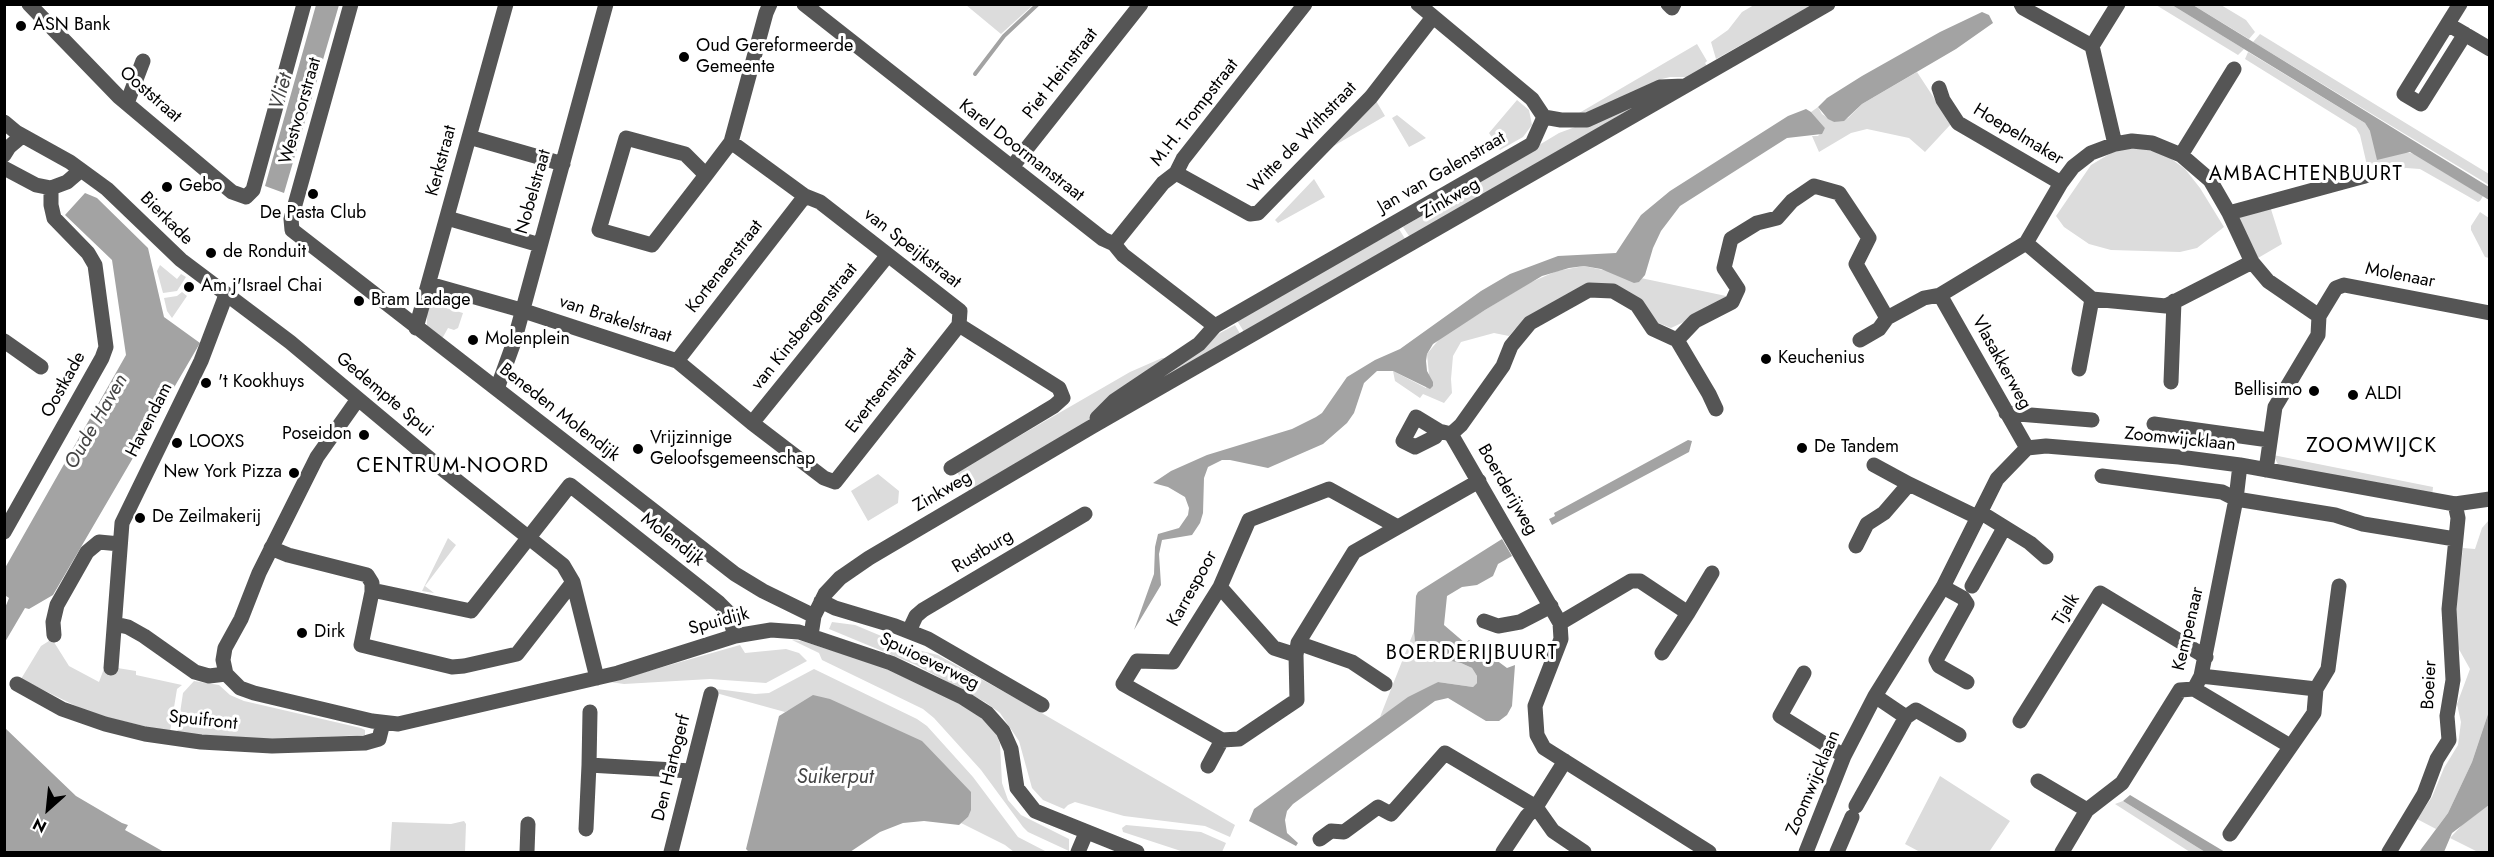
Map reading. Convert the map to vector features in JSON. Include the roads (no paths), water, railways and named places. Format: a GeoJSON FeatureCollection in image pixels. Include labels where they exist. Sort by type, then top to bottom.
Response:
{"type":"FeatureCollection","features":[{"type":"Feature","properties":{"kind":"street","name":"Ooststraat"},"geometry":{"type":"LineString","coordinates":[[29,4],[127,103],[232,192],[247,197],[253,190],[304,4]]}},
{"type":"Feature","properties":{"kind":"street","name":"Westvoorstraat"},"geometry":{"type":"LineString","coordinates":[[290,227],[351,4]]}},
{"type":"Feature","properties":{"kind":"street","name":"Kerkstraat"},"geometry":{"type":"LineString","coordinates":[[416,328],[506,4]]}},
{"type":"Feature","properties":{"kind":"street","name":"Nobelstraat"},"geometry":{"type":"LineString","coordinates":[[497,389],[511,351],[606,4]]}},
{"type":"Feature","properties":{"kind":"street"},"geometry":{"type":"LineString","coordinates":[[706,175],[685,154],[626,138],[599,230],[652,245],[706,175],[731,142],[770,4]]}},
{"type":"Feature","properties":{"kind":"street","name":"Karel Doormanstraat"},"geometry":{"type":"LineString","coordinates":[[804,4],[1103,239],[1114,244],[1123,255],[1215,326]]}},
{"type":"Feature","properties":{"kind":"street","name":"Piet Heinstraat"},"geometry":{"type":"LineString","coordinates":[[1012,167],[1141,4]]}},
{"type":"Feature","properties":{"kind":"street","name":"M.H. Trompstraat"},"geometry":{"type":"LineString","coordinates":[[1114,244],[1163,183],[1176,173],[1183,159],[1305,4]]}},
{"type":"Feature","properties":{"kind":"street"},"geometry":{"type":"LineString","coordinates":[[1418,4],[1532,99],[1544,117],[1561,120],[1587,120],[1660,87],[1687,86]]}},
{"type":"Feature","properties":{"kind":"street","name":"Zinkweg"},"geometry":{"type":"LineString","coordinates":[[821,601],[834,583],[869,558],[1093,426],[1828,4]]}},
{"type":"Feature","properties":{"kind":"street"},"geometry":{"type":"LineString","coordinates":[[2021,4],[2023,8],[2092,46]]}},
{"type":"Feature","properties":{"kind":"street"},"geometry":{"type":"LineString","coordinates":[[2115,144],[2092,46],[2118,4]]}},
{"type":"Feature","properties":{"kind":"street"},"geometry":{"type":"LineString","coordinates":[[2460,4],[2404,94],[2421,104],[2464,34]]}},
{"type":"Feature","properties":{"kind":"street","name":"Witte de Withstraat"},"geometry":{"type":"LineString","coordinates":[[1176,173],[1250,214],[1258,213],[1371,96],[1433,16]]}},
{"type":"Feature","properties":{"kind":"street"},"geometry":{"type":"LineString","coordinates":[[2448,24],[2490,49]]}},
{"type":"Feature","properties":{"kind":"street"},"geometry":{"type":"LineString","coordinates":[[127,103],[143,61]]}},
{"type":"Feature","properties":{"kind":"street"},"geometry":{"type":"LineString","coordinates":[[2181,155],[2234,69]]}},
{"type":"Feature","properties":{"kind":"street","name":"Hoepelmaker"},"geometry":{"type":"LineString","coordinates":[[1939,88],[1943,100],[1958,123],[2061,183]]}},
{"type":"Feature","properties":{"kind":"street","name":"Jan van Galenstraat"},"geometry":{"type":"LineString","coordinates":[[1215,326],[1532,144],[1544,117]]}},
{"type":"Feature","properties":{"kind":"street","name":"Bierkade"},"geometry":{"type":"LineString","coordinates":[[4,122],[22,136],[44,146],[81,170],[118,198],[181,261],[226,295]]}},
{"type":"Feature","properties":{"kind":"street"},"geometry":{"type":"LineString","coordinates":[[4,155],[9,147],[22,136]]}},
{"type":"Feature","properties":{"kind":"street"},"geometry":{"type":"LineString","coordinates":[[469,137],[563,164]]}},
{"type":"Feature","properties":{"kind":"street"},"geometry":{"type":"LineString","coordinates":[[1860,340],[1879,329],[1887,318],[1924,298],[1941,295],[2026,243],[2061,183],[2073,167],[2091,153],[2115,144],[2132,141],[2152,143],[2181,155],[2210,180],[2229,213],[2252,262],[2268,281],[2319,316],[2318,335],[2275,407],[2266,470]]}},
{"type":"Feature","properties":{"kind":"street","name":"van Speijkstraat"},"geometry":{"type":"LineString","coordinates":[[731,142],[805,196],[820,202],[960,311],[959,325]]}},
{"type":"Feature","properties":{"kind":"street"},"geometry":{"type":"LineString","coordinates":[[4,168],[36,185],[51,188],[67,182],[81,170]]}},
{"type":"Feature","properties":{"kind":"street"},"geometry":{"type":"LineString","coordinates":[[2229,213],[2365,176]]}},
{"type":"Feature","properties":{"kind":"street"},"geometry":{"type":"LineString","coordinates":[[1716,409],[1710,394],[1677,340],[1695,321],[1732,302],[1738,289],[1724,268],[1731,239],[1757,224],[1777,218],[1792,201],[1814,186],[1839,193],[1869,238],[1856,264],[1887,318]]}},
{"type":"Feature","properties":{"kind":"street","name":"Oostkade"},"geometry":{"type":"LineString","coordinates":[[4,531],[105,349],[95,265],[88,253],[54,218],[51,188]]}},
{"type":"Feature","properties":{"kind":"street","name":"Kortenaerstraat"},"geometry":{"type":"LineString","coordinates":[[677,362],[805,196]]}},
{"type":"Feature","properties":{"kind":"street"},"geometry":{"type":"LineString","coordinates":[[454,220],[540,245]]}},
{"type":"Feature","properties":{"kind":"street","name":"Beneden Molendijk"},"geometry":{"type":"LineString","coordinates":[[290,227],[416,328],[735,574],[763,591],[814,615]]}},
{"type":"Feature","properties":{"kind":"street"},"geometry":{"type":"LineString","coordinates":[[2026,243],[2092,299],[2166,306],[2252,262]]}},
{"type":"Feature","properties":{"kind":"street","name":"van Kinsbergenstraat"},"geometry":{"type":"LineString","coordinates":[[752,423],[888,255]]}},
{"type":"Feature","properties":{"kind":"street","name":"van Brakelstraat"},"geometry":{"type":"LineString","coordinates":[[429,284],[521,310],[677,362],[824,478],[835,482]]}},
{"type":"Feature","properties":{"kind":"street","name":"Molenaar"},"geometry":{"type":"LineString","coordinates":[[2319,316],[2336,288],[2344,285],[2490,313]]}},
{"type":"Feature","properties":{"kind":"street","name":"Boerderijweg"},"geometry":{"type":"LineString","coordinates":[[1560,623],[1479,481],[1445,432],[1461,425],[1503,366],[1511,346],[1530,323],[1583,292],[1598,289],[1613,291],[1637,305],[1653,329],[1677,340]]}},
{"type":"Feature","properties":{"kind":"street","name":"Gedempte Spui"},"geometry":{"type":"LineString","coordinates":[[226,295],[283,336],[563,565],[573,582],[597,678]]}},
{"type":"Feature","properties":{"kind":"street","name":"Havendam"},"geometry":{"type":"LineString","coordinates":[[111,669],[123,517],[204,355],[226,295]]}},
{"type":"Feature","properties":{"kind":"street","name":"Vlasakkerweg"},"geometry":{"type":"LineString","coordinates":[[1941,295],[2027,448]]}},
{"type":"Feature","properties":{"kind":"street"},"geometry":{"type":"LineString","coordinates":[[2079,369],[2092,299]]}},
{"type":"Feature","properties":{"kind":"street"},"geometry":{"type":"LineString","coordinates":[[2171,382],[2174,301]]}},
{"type":"Feature","properties":{"kind":"street"},"geometry":{"type":"LineString","coordinates":[[951,468],[1054,406],[1063,398],[1059,388],[959,325]]}},
{"type":"Feature","properties":{"kind":"street","name":"Evertsenstraat"},"geometry":{"type":"LineString","coordinates":[[835,482],[959,325]]}},
{"type":"Feature","properties":{"kind":"street","name":"Zinkweg"},"geometry":{"type":"LineString","coordinates":[[1093,426],[1098,414],[1114,400],[1199,344],[1215,326]]}},
{"type":"Feature","properties":{"kind":"street"},"geometry":{"type":"LineString","coordinates":[[4,341],[41,367]]}},
{"type":"Feature","properties":{"kind":"street"},"geometry":{"type":"LineString","coordinates":[[115,624],[128,627],[144,636],[195,672],[209,676],[226,674],[223,660],[225,648],[241,620],[251,590],[271,548],[317,456],[358,399]]}},
{"type":"Feature","properties":{"kind":"street"},"geometry":{"type":"LineString","coordinates":[[2006,413],[2092,420]]}},
{"type":"Feature","properties":{"kind":"street","name":"Zoomwijcklaan"},"geometry":{"type":"LineString","coordinates":[[2154,424],[2269,440]]}},
{"type":"Feature","properties":{"kind":"street","name":"Zoomwijcklaan"},"geometry":{"type":"LineString","coordinates":[[1806,852],[1844,756],[1875,696],[1943,587],[1997,479],[2027,448],[2046,446],[2240,465],[2454,504],[2490,500]]}},
{"type":"Feature","properties":{"kind":"street"},"geometry":{"type":"LineString","coordinates":[[1874,465],[1909,484],[2004,528],[2030,543],[2046,557]]}},
{"type":"Feature","properties":{"kind":"street","name":"Kempenaar"},"geometry":{"type":"LineString","coordinates":[[2087,810],[2122,783],[2180,690],[2194,690],[2202,676],[2236,499],[2240,465]]}},
{"type":"Feature","properties":{"kind":"street"},"geometry":{"type":"LineString","coordinates":[[2102,476],[2222,492],[2236,499],[2335,515],[2363,524],[2456,538]]}},
{"type":"Feature","properties":{"kind":"street"},"geometry":{"type":"LineString","coordinates":[[1208,766],[1222,740],[1239,740],[1297,700],[1297,649],[1354,552],[1396,526],[1479,481]]}},
{"type":"Feature","properties":{"kind":"street","name":"Molendijk"},"geometry":{"type":"LineString","coordinates":[[528,538],[570,484],[710,594],[728,612],[734,630]]}},
{"type":"Feature","properties":{"kind":"street"},"geometry":{"type":"LineString","coordinates":[[1856,546],[1867,524],[1884,513],[1909,484]]}},
{"type":"Feature","properties":{"kind":"street","name":"Karrespoor"},"geometry":{"type":"LineString","coordinates":[[1222,740],[1123,684],[1137,661],[1173,662],[1220,587],[1249,520],[1329,489],[1396,526]]}},
{"type":"Feature","properties":{"kind":"street","name":"Boeier"},"geometry":{"type":"LineString","coordinates":[[2389,852],[2424,794],[2437,759],[2449,740],[2447,716],[2453,680],[2449,609],[2458,518],[2454,504]]}},
{"type":"Feature","properties":{"kind":"street","name":"Rustburg"},"geometry":{"type":"LineString","coordinates":[[909,631],[916,616],[923,610],[1085,514]]}},
{"type":"Feature","properties":{"kind":"street"},"geometry":{"type":"LineString","coordinates":[[1972,586],[2004,528]]}},
{"type":"Feature","properties":{"kind":"street"},"geometry":{"type":"LineString","coordinates":[[372,590],[471,611],[528,538]]}},
{"type":"Feature","properties":{"kind":"street"},"geometry":{"type":"LineString","coordinates":[[54,635],[53,622],[57,605],[87,552],[99,542],[120,544]]}},
{"type":"Feature","properties":{"kind":"street"},"geometry":{"type":"LineString","coordinates":[[271,548],[292,556],[364,573],[371,581],[372,590],[361,645],[460,667],[517,654],[573,582]]}},
{"type":"Feature","properties":{"kind":"street"},"geometry":{"type":"LineString","coordinates":[[1662,653],[1712,573]]}},
{"type":"Feature","properties":{"kind":"street"},"geometry":{"type":"LineString","coordinates":[[1688,613],[1640,581],[1631,581],[1560,623],[1561,639],[1535,706],[1534,715],[1537,735],[1544,748],[1702,851]]}},
{"type":"Feature","properties":{"kind":"street"},"geometry":{"type":"LineString","coordinates":[[2230,834],[2314,713],[2316,689],[2328,669],[2339,586]]}},
{"type":"Feature","properties":{"kind":"street"},"geometry":{"type":"LineString","coordinates":[[1220,587],[1274,648],[1297,649],[1352,662],[1384,684]]}},
{"type":"Feature","properties":{"kind":"street"},"geometry":{"type":"LineString","coordinates":[[1943,587],[1967,603],[1936,660],[1939,666],[1967,682]]}},
{"type":"Feature","properties":{"kind":"street","name":"Tjalk"},"geometry":{"type":"LineString","coordinates":[[2020,722],[2100,593],[2206,657]]}},
{"type":"Feature","properties":{"kind":"street"},"geometry":{"type":"LineString","coordinates":[[812,635],[814,615],[821,601],[909,631],[955,654],[1042,705]]}},
{"type":"Feature","properties":{"kind":"street"},"geometry":{"type":"LineString","coordinates":[[1484,621],[1498,626],[1520,622],[1551,606]]}},
{"type":"Feature","properties":{"kind":"street","name":"Spuidijk"},"geometry":{"type":"LineString","coordinates":[[226,674],[233,683],[249,692],[363,719],[398,724],[597,678],[734,630],[778,630],[812,635]]}},
{"type":"Feature","properties":{"kind":"street","name":"Spuioeverweg"},"geometry":{"type":"LineString","coordinates":[[812,635],[902,667],[953,692],[987,713],[999,724],[1010,743],[1014,782],[1025,801],[1041,814],[1137,852]]}},
{"type":"Feature","properties":{"kind":"street"},"geometry":{"type":"LineString","coordinates":[[1804,673],[1780,716],[1844,756]]}},
{"type":"Feature","properties":{"kind":"street"},"geometry":{"type":"LineString","coordinates":[[2202,676],[2316,689]]}},
{"type":"Feature","properties":{"kind":"street","name":"Spuifront"},"geometry":{"type":"LineString","coordinates":[[17,684],[62,709],[105,724],[145,734],[209,743],[272,746],[365,743],[379,739],[383,723]]}},
{"type":"Feature","properties":{"kind":"street"},"geometry":{"type":"LineString","coordinates":[[2194,690],[2290,746]]}},
{"type":"Feature","properties":{"kind":"street","name":"Den Hartogerf"},"geometry":{"type":"LineString","coordinates":[[671,852],[711,694]]}},
{"type":"Feature","properties":{"kind":"street"},"geometry":{"type":"LineString","coordinates":[[1875,696],[1906,717]]}},
{"type":"Feature","properties":{"kind":"street"},"geometry":{"type":"LineString","coordinates":[[1837,852],[1854,812],[1906,717],[1916,710],[1959,735]]}},
{"type":"Feature","properties":{"kind":"street"},"geometry":{"type":"LineString","coordinates":[[586,829],[590,712]]}},
{"type":"Feature","properties":{"kind":"street"},"geometry":{"type":"LineString","coordinates":[[1320,839],[1331,831],[1344,832],[1378,807],[1391,814],[1445,753],[1536,807],[1553,831],[1584,852]]}},
{"type":"Feature","properties":{"kind":"street"},"geometry":{"type":"LineString","coordinates":[[1503,852],[1527,816],[1536,807],[1565,761]]}},
{"type":"Feature","properties":{"kind":"street"},"geometry":{"type":"LineString","coordinates":[[589,765],[691,771]]}},
{"type":"Feature","properties":{"kind":"street"},"geometry":{"type":"LineString","coordinates":[[2038,781],[2087,810],[2062,852]]}},
{"type":"Feature","properties":{"kind":"street"},"geometry":{"type":"LineString","coordinates":[[527,852],[528,824]]}},
{"type":"Feature","properties":{"kind":"street"},"geometry":{"type":"LineString","coordinates":[[1078,852],[1086,833]]}},
{"type":"Feature","properties":{"kind":"water"},"geometry":{"type":"Polygon","coordinates":[[[316,5],[339,5],[284,193],[265,186],[316,5]]]}},
{"type":"Feature","properties":{"kind":"water"},"geometry":{"type":"Polygon","coordinates":[[[2172,5],[2193,5],[2489,187],[2489,200],[2410,152],[2377,160],[2370,131],[2365,123],[2172,5]]]}},
{"type":"Feature","properties":{"kind":"water"},"geometry":{"type":"Polygon","coordinates":[[[1982,12],[1989,15],[1993,23],[1956,49],[1862,104],[1844,121],[1834,122],[1828,119],[1818,107],[1827,98],[1862,76],[1940,32],[1982,12]]]}},
{"type":"Feature","properties":{"kind":"water"},"geometry":{"type":"Polygon","coordinates":[[[1806,109],[1825,128],[1822,134],[1787,138],[1680,206],[1661,231],[1645,275],[1639,282],[1634,283],[1601,269],[1584,266],[1542,276],[1433,344],[1426,361],[1427,371],[1433,382],[1430,389],[1393,371],[1377,371],[1364,383],[1354,413],[1347,423],[1323,444],[1268,468],[1230,460],[1222,460],[1208,467],[1204,478],[1203,513],[1200,523],[1192,535],[1162,540],[1159,554],[1161,585],[1134,630],[1154,574],[1158,534],[1179,528],[1188,515],[1189,508],[1185,497],[1168,487],[1153,483],[1171,471],[1207,455],[1292,429],[1316,417],[1322,413],[1347,377],[1375,360],[1400,349],[1481,291],[1510,274],[1558,256],[1616,253],[1641,215],[1670,191],[1788,116],[1806,109]]]}},
{"type":"Feature","properties":{"kind":"water","name":"Oude Haven"},"geometry":{"type":"Polygon","coordinates":[[[85,193],[97,198],[148,248],[164,317],[200,343],[53,595],[29,609],[25,608],[5,642],[5,608],[9,598],[5,590],[5,568],[126,355],[112,260],[65,215],[85,193]]]}},
{"type":"Feature","properties":{"kind":"water"},"geometry":{"type":"Polygon","coordinates":[[[1688,440],[1692,441],[1689,452],[1552,525],[1549,519],[1555,516],[1554,513],[1688,440]]]}},
{"type":"Feature","properties":{"kind":"water"},"geometry":{"type":"Polygon","coordinates":[[[1502,539],[1512,556],[1498,564],[1493,576],[1477,585],[1462,587],[1447,596],[1444,625],[1465,643],[1469,640],[1507,668],[1515,665],[1512,706],[1507,715],[1499,721],[1486,721],[1448,698],[1435,701],[1293,804],[1287,811],[1285,820],[1287,833],[1298,843],[1296,846],[1249,821],[1254,809],[1408,697],[1438,682],[1473,687],[1477,683],[1477,676],[1472,668],[1461,663],[1431,657],[1421,651],[1415,643],[1416,596],[1418,592],[1502,539]]]}},
{"type":"Feature","properties":{"kind":"water","name":"Suikerput"},"geometry":{"type":"Polygon","coordinates":[[[813,695],[830,699],[922,741],[971,792],[971,810],[968,817],[959,825],[924,821],[903,823],[880,832],[850,852],[749,852],[746,849],[779,716],[813,695]]]}},
{"type":"Feature","properties":{"kind":"water"},"geometry":{"type":"Polygon","coordinates":[[[2489,711],[2489,805],[2452,833],[2444,852],[2419,852],[2448,813],[2472,762],[2489,711]]]}},
{"type":"Feature","properties":{"kind":"water"},"geometry":{"type":"Polygon","coordinates":[[[5,728],[76,796],[128,825],[125,830],[164,852],[5,852],[5,728]]]}},
{"type":"Feature","properties":{"kind":"water"},"geometry":{"type":"Polygon","coordinates":[[[2130,795],[2225,852],[2205,852],[2123,801],[2130,795]]]}},
{"type":"Feature","properties":{"kind":"waterway"},"geometry":{"type":"LineString","coordinates":[[975,74],[1004,36],[1038,4]]}},
{"type":"Feature","properties":{"kind":"place","name":"ASN Bank"},"geometry":{"type":"Point","coordinates":[21,26]}},
{"type":"Feature","properties":{"kind":"place","name":"Oud Gereformeerde Gemeente"},"geometry":{"type":"Point","coordinates":[684,57]}},
{"type":"Feature","properties":{"kind":"place","name":"Gebo"},"geometry":{"type":"Point","coordinates":[167,187]}},
{"type":"Feature","properties":{"kind":"place","name":"De Pasta Club"},"geometry":{"type":"Point","coordinates":[313,194]}},
{"type":"Feature","properties":{"kind":"place","name":"de Ronduit"},"geometry":{"type":"Point","coordinates":[211,253]}},
{"type":"Feature","properties":{"kind":"place","name":"Am j'Israel Chai"},"geometry":{"type":"Point","coordinates":[189,287]}},
{"type":"Feature","properties":{"kind":"place","name":"Bram Ladage"},"geometry":{"type":"Point","coordinates":[359,301]}},
{"type":"Feature","properties":{"kind":"place","name":"Molenplein"},"geometry":{"type":"Point","coordinates":[473,340]}},
{"type":"Feature","properties":{"kind":"place","name":"Keuchenius"},"geometry":{"type":"Point","coordinates":[1766,359]}},
{"type":"Feature","properties":{"kind":"place","name":"'t Kookhuys"},"geometry":{"type":"Point","coordinates":[206,383]}},
{"type":"Feature","properties":{"kind":"place","name":"Bellisimo"},"geometry":{"type":"Point","coordinates":[2314,391]}},
{"type":"Feature","properties":{"kind":"place","name":"ALDI"},"geometry":{"type":"Point","coordinates":[2353,395]}},
{"type":"Feature","properties":{"kind":"place","name":"Poseidon"},"geometry":{"type":"Point","coordinates":[364,435]}},
{"type":"Feature","properties":{"kind":"place","name":"LOOXS"},"geometry":{"type":"Point","coordinates":[177,443]}},
{"type":"Feature","properties":{"kind":"place","name":"De Tandem"},"geometry":{"type":"Point","coordinates":[1802,448]}},
{"type":"Feature","properties":{"kind":"place","name":"Vrijzinnige Geloofsgemeenschap"},"geometry":{"type":"Point","coordinates":[638,449]}},
{"type":"Feature","properties":{"kind":"place","name":"New York Pizza"},"geometry":{"type":"Point","coordinates":[294,473]}},
{"type":"Feature","properties":{"kind":"place","name":"De Zeilmakerij"},"geometry":{"type":"Point","coordinates":[140,518]}},
{"type":"Feature","properties":{"kind":"place","name":"Dirk"},"geometry":{"type":"Point","coordinates":[302,633]}},
{"type":"Feature","properties":{"kind":"district","name":"AMBACHTENBUURT"},"geometry":{"type":"Point","coordinates":[2306,175]}},
{"type":"Feature","properties":{"kind":"district","name":"ZOOMWIJCK"},"geometry":{"type":"Point","coordinates":[2372,447]}},
{"type":"Feature","properties":{"kind":"district","name":"CENTRUM-NOORD"},"geometry":{"type":"Point","coordinates":[453,467]}},
{"type":"Feature","properties":{"kind":"district","name":"BOERDERIJBUURT"},"geometry":{"type":"Point","coordinates":[1472,654]}},
{"type":"Feature","properties":{"kind":"water label","name":"Vliet"},"geometry":{"type":"Point","coordinates":[282,92]}}]}
